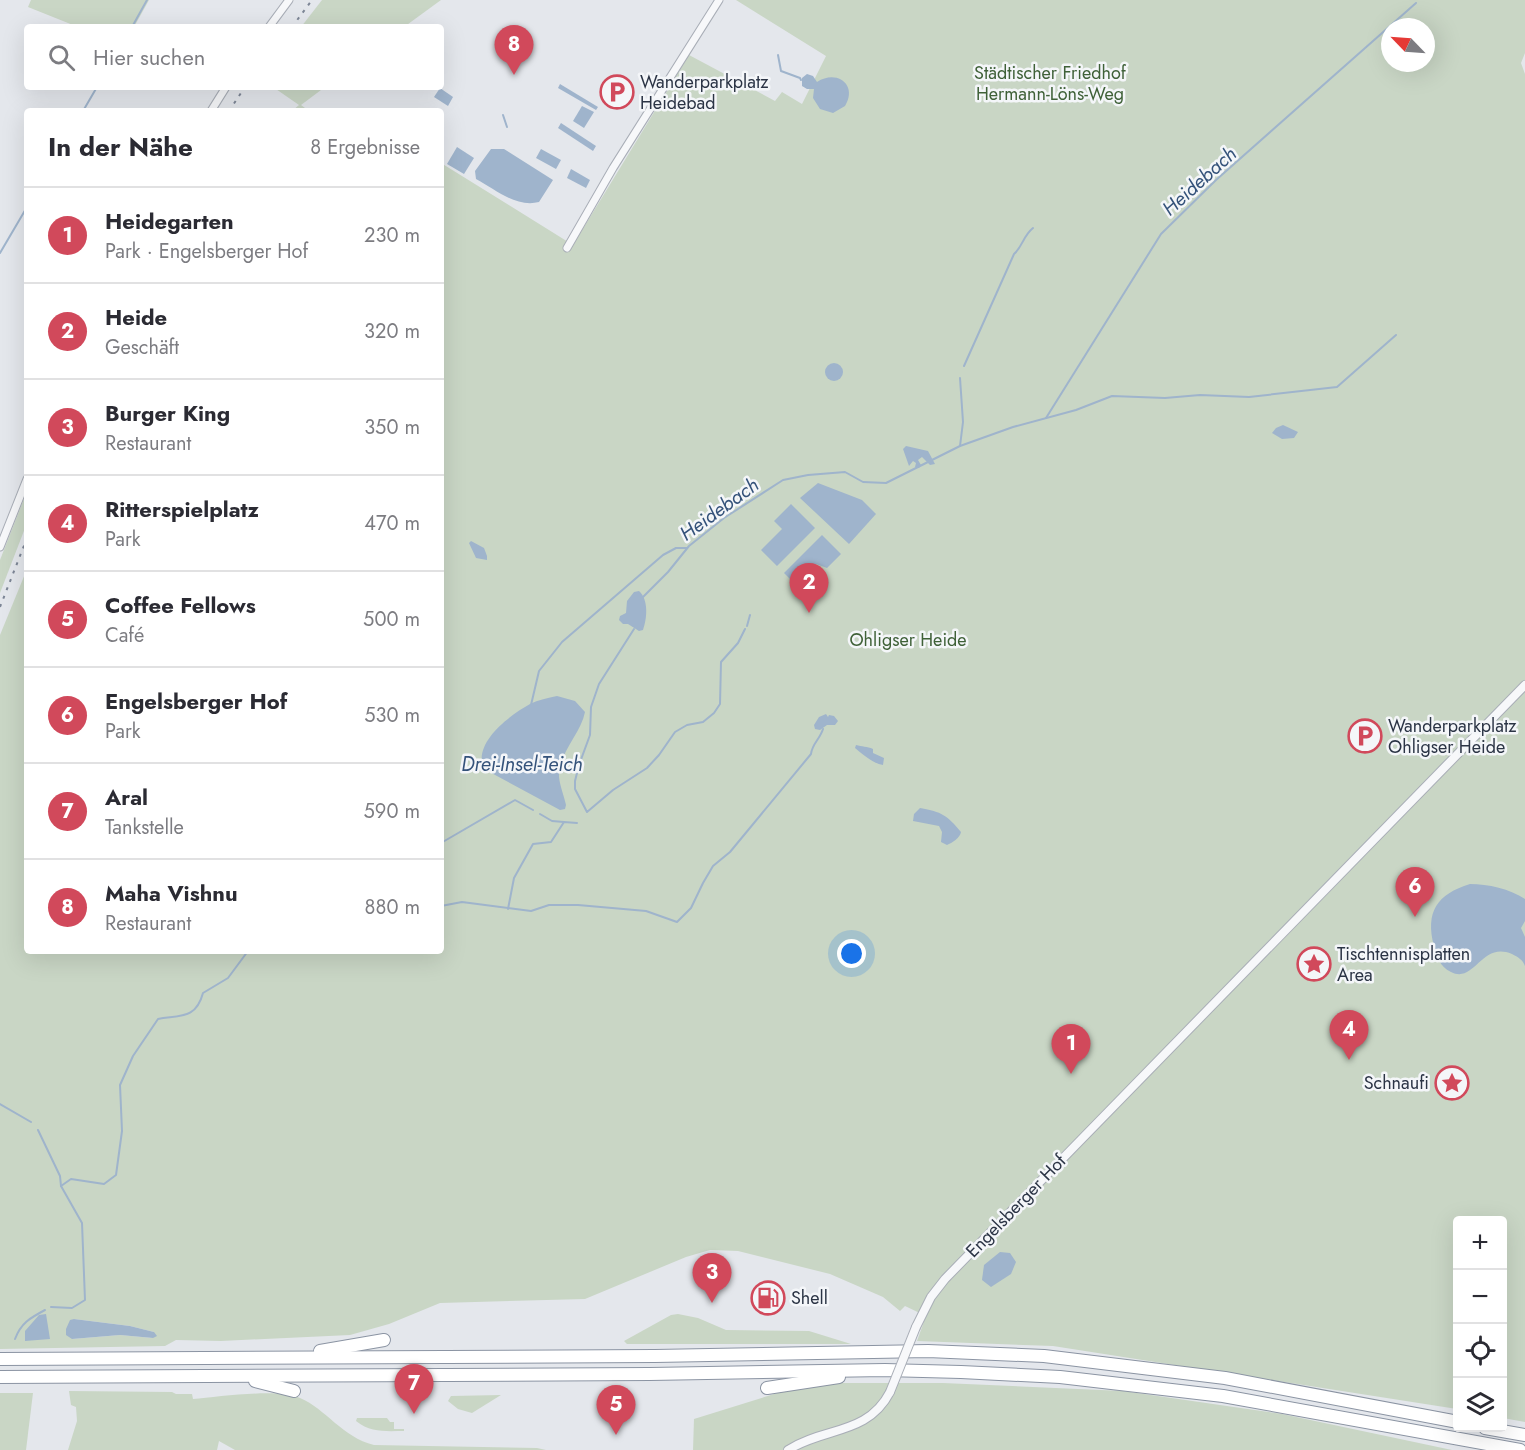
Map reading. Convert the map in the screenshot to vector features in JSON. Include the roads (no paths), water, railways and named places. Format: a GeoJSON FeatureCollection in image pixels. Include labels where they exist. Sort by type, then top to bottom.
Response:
{"type":"FeatureCollection","features":[{"type":"Feature","properties":{"kind":"highway"},"geometry":{"type":"LineString","coordinates":[[283,1357],[384,1340]]}},
{"type":"Feature","properties":{"kind":"highway"},"geometry":{"type":"LineString","coordinates":[[879,1344],[928,1351]]}},
{"type":"Feature","properties":{"kind":"highway"},"geometry":{"type":"LineString","coordinates":[[0,1359],[644,1356],[928,1351],[1044,1356],[1135,1365],[1225,1378],[1453,1421]]}},
{"type":"Feature","properties":{"kind":"highway"},"geometry":{"type":"LineString","coordinates":[[766,1388],[885,1370]]}},
{"type":"Feature","properties":{"kind":"highway"},"geometry":{"type":"LineString","coordinates":[[0,1377],[638,1374],[885,1370],[1060,1377],[1223,1396],[1520,1450]]}},
{"type":"Feature","properties":{"kind":"highway"},"geometry":{"type":"LineString","coordinates":[[203,1376],[262,1382],[294,1391]]}},
{"type":"Feature","properties":{"kind":"highway"},"geometry":{"type":"LineString","coordinates":[[1507,1432],[1525,1435]]}},
{"type":"Feature","properties":{"kind":"street"},"geometry":{"type":"LineString","coordinates":[[271,24],[289,0]]}},
{"type":"Feature","properties":{"kind":"street"},"geometry":{"type":"LineString","coordinates":[[567,248],[613,168],[719,0]]}},
{"type":"Feature","properties":{"kind":"street"},"geometry":{"type":"LineString","coordinates":[[213,108],[224,90]]}},
{"type":"Feature","properties":{"kind":"street"},"geometry":{"type":"LineString","coordinates":[[0,547],[24,487]]}},
{"type":"Feature","properties":{"kind":"street","name":"Engelsberger Hof"},"geometry":{"type":"LineString","coordinates":[[788,1450],[872,1416],[890,1392],[917,1324],[931,1297],[945,1279],[1525,685]]}},
{"type":"Feature","properties":{"kind":"water"},"geometry":{"type":"Polygon","coordinates":[[[807,74],[813,76],[817,82],[832,77],[843,81],[849,92],[845,106],[833,113],[820,109],[813,98],[814,89],[802,86],[802,78],[807,74]]]}},
{"type":"Feature","properties":{"kind":"water"},"geometry":{"type":"Polygon","coordinates":[[[560,84],[598,107],[596,110],[558,88],[560,84]]]}},
{"type":"Feature","properties":{"kind":"water"},"geometry":{"type":"Polygon","coordinates":[[[439,90],[443,90],[453,97],[448,106],[434,97],[439,90]]]}},
{"type":"Feature","properties":{"kind":"water"},"geometry":{"type":"Polygon","coordinates":[[[582,106],[594,112],[584,128],[573,121],[582,106]]]}},
{"type":"Feature","properties":{"kind":"water"},"geometry":{"type":"Polygon","coordinates":[[[561,123],[596,146],[593,151],[558,128],[561,123]]]}},
{"type":"Feature","properties":{"kind":"water"},"geometry":{"type":"Polygon","coordinates":[[[457,147],[474,158],[464,174],[447,164],[457,147]]]}},
{"type":"Feature","properties":{"kind":"water"},"geometry":{"type":"Polygon","coordinates":[[[491,149],[504,149],[553,180],[539,202],[514,200],[476,179],[475,171],[491,149]]]}},
{"type":"Feature","properties":{"kind":"water"},"geometry":{"type":"Polygon","coordinates":[[[541,149],[561,160],[556,169],[536,158],[541,149]]]}},
{"type":"Feature","properties":{"kind":"water"},"geometry":{"type":"Polygon","coordinates":[[[571,169],[590,180],[586,188],[567,178],[571,169]]]}},
{"type":"Feature","properties":{"kind":"water"},"geometry":{"type":"Polygon","coordinates":[[[834,363],[840,366],[843,372],[840,378],[834,381],[828,378],[825,372],[828,366],[834,363]]]}},
{"type":"Feature","properties":{"kind":"water"},"geometry":{"type":"Polygon","coordinates":[[[1283,425],[1298,432],[1294,438],[1282,439],[1272,433],[1283,425]]]}},
{"type":"Feature","properties":{"kind":"water"},"geometry":{"type":"Polygon","coordinates":[[[906,446],[928,451],[935,464],[930,465],[922,457],[918,460],[921,465],[919,468],[915,467],[916,463],[913,461],[909,466],[903,449],[906,446]]]}},
{"type":"Feature","properties":{"kind":"water"},"geometry":{"type":"Polygon","coordinates":[[[818,483],[862,500],[876,514],[849,544],[800,498],[818,483]]]}},
{"type":"Feature","properties":{"kind":"water"},"geometry":{"type":"Polygon","coordinates":[[[791,504],[815,528],[777,566],[761,550],[782,529],[774,521],[791,504]]]}},
{"type":"Feature","properties":{"kind":"water"},"geometry":{"type":"Polygon","coordinates":[[[822,535],[841,554],[827,568],[816,564],[812,569],[816,573],[800,589],[784,573],[822,535]]]}},
{"type":"Feature","properties":{"kind":"water"},"geometry":{"type":"Polygon","coordinates":[[[471,541],[484,548],[487,560],[476,558],[469,543],[471,541]]]}},
{"type":"Feature","properties":{"kind":"water"},"geometry":{"type":"Polygon","coordinates":[[[639,591],[644,599],[646,610],[643,630],[639,631],[619,620],[620,616],[626,613],[627,601],[634,592],[639,591]]]}},
{"type":"Feature","properties":{"kind":"water","name":"Drei-Insel-Teich"},"geometry":{"type":"Polygon","coordinates":[[[557,696],[575,701],[585,712],[562,760],[559,777],[566,805],[565,809],[560,810],[484,769],[482,759],[483,749],[488,740],[503,723],[530,704],[557,696]]]}},
{"type":"Feature","properties":{"kind":"water"},"geometry":{"type":"Polygon","coordinates":[[[826,714],[828,717],[829,715],[834,716],[838,721],[835,725],[827,725],[820,730],[815,729],[814,725],[819,717],[826,714]]]}},
{"type":"Feature","properties":{"kind":"water"},"geometry":{"type":"Polygon","coordinates":[[[856,745],[873,749],[873,753],[884,758],[883,765],[865,756],[855,748],[856,745]]]}},
{"type":"Feature","properties":{"kind":"water"},"geometry":{"type":"Polygon","coordinates":[[[920,808],[934,811],[948,818],[961,832],[959,836],[947,845],[941,842],[942,832],[939,826],[913,821],[914,814],[920,808]]]}},
{"type":"Feature","properties":{"kind":"water"},"geometry":{"type":"Polygon","coordinates":[[[1470,884],[1499,888],[1525,899],[1525,921],[1521,928],[1525,937],[1525,966],[1516,956],[1501,952],[1485,957],[1473,968],[1459,974],[1447,970],[1441,964],[1432,934],[1433,914],[1436,906],[1449,893],[1470,884]]]}},
{"type":"Feature","properties":{"kind":"water"},"geometry":{"type":"Polygon","coordinates":[[[1000,1252],[1010,1253],[1016,1262],[1011,1274],[991,1287],[982,1280],[984,1265],[1000,1252]]]}},
{"type":"Feature","properties":{"kind":"water"},"geometry":{"type":"Polygon","coordinates":[[[46,1314],[50,1339],[25,1341],[25,1331],[39,1315],[46,1314]]]}},
{"type":"Feature","properties":{"kind":"water"},"geometry":{"type":"Polygon","coordinates":[[[70,1320],[130,1326],[154,1332],[157,1336],[153,1338],[120,1335],[72,1339],[66,1335],[66,1329],[70,1320]]]}},
{"type":"Feature","properties":{"kind":"waterway"},"geometry":{"type":"LineString","coordinates":[[134,24],[147,0]]}},
{"type":"Feature","properties":{"kind":"waterway","name":"Heidebach"},"geometry":{"type":"LineString","coordinates":[[1046,418],[1161,234],[1216,180],[1416,3]]}},
{"type":"Feature","properties":{"kind":"waterway"},"geometry":{"type":"LineString","coordinates":[[778,55],[781,71],[801,80]]}},
{"type":"Feature","properties":{"kind":"waterway"},"geometry":{"type":"LineString","coordinates":[[85,108],[95,90]]}},
{"type":"Feature","properties":{"kind":"waterway"},"geometry":{"type":"LineString","coordinates":[[503,115],[507,127]]}},
{"type":"Feature","properties":{"kind":"waterway"},"geometry":{"type":"LineString","coordinates":[[0,253],[24,212]]}},
{"type":"Feature","properties":{"kind":"waterway"},"geometry":{"type":"LineString","coordinates":[[964,366],[1014,254],[1033,228]]}},
{"type":"Feature","properties":{"kind":"waterway","name":"Heidebach"},"geometry":{"type":"LineString","coordinates":[[643,597],[668,572],[689,546],[724,518],[783,480],[845,472],[863,482],[886,483],[960,446],[1013,427],[1076,410],[1112,396],[1249,397],[1337,387],[1396,335]]}},
{"type":"Feature","properties":{"kind":"waterway"},"geometry":{"type":"LineString","coordinates":[[960,378],[963,422],[960,446]]}},
{"type":"Feature","properties":{"kind":"waterway"},"geometry":{"type":"LineString","coordinates":[[531,705],[539,671],[562,642],[663,555],[676,548],[687,548]]}},
{"type":"Feature","properties":{"kind":"waterway"},"geometry":{"type":"LineString","coordinates":[[747,626],[750,615]]}},
{"type":"Feature","properties":{"kind":"waterway"},"geometry":{"type":"LineString","coordinates":[[634,629],[599,684],[591,707],[590,735],[575,781],[575,789],[587,812],[613,790],[647,768],[675,732],[687,725],[703,722],[714,713],[720,704],[721,662],[738,643],[745,629]]}},
{"type":"Feature","properties":{"kind":"waterway"},"geometry":{"type":"LineString","coordinates":[[444,905],[462,902],[531,911],[549,905],[578,905],[646,911],[677,922],[691,908],[713,866],[730,852],[811,754],[823,729]]}},
{"type":"Feature","properties":{"kind":"waterway"},"geometry":{"type":"LineString","coordinates":[[444,841],[515,800],[533,810]]}},
{"type":"Feature","properties":{"kind":"waterway"},"geometry":{"type":"LineString","coordinates":[[540,814],[552,821],[564,822]]}},
{"type":"Feature","properties":{"kind":"waterway","name":"Heidebach"},"geometry":{"type":"LineString","coordinates":[[508,909],[514,878],[533,844],[551,842],[564,822],[577,823]]}},
{"type":"Feature","properties":{"kind":"waterway"},"geometry":{"type":"LineString","coordinates":[[61,1186],[71,1179],[104,1184],[116,1175],[122,1131],[120,1085],[133,1056],[158,1019],[192,1012],[203,993],[228,978],[246,954]]}},
{"type":"Feature","properties":{"kind":"waterway"},"geometry":{"type":"LineString","coordinates":[[0,1104],[31,1122]]}},
{"type":"Feature","properties":{"kind":"waterway"},"geometry":{"type":"LineString","coordinates":[[38,1130],[60,1176],[61,1186],[82,1223],[85,1300],[72,1308],[51,1307]]}},
{"type":"Feature","properties":{"kind":"waterway"},"geometry":{"type":"LineString","coordinates":[[15,1339],[27,1321],[45,1310]]}},
{"type":"Feature","properties":{"kind":"railway"},"geometry":{"type":"LineString","coordinates":[[294,24],[312,0]]}},
{"type":"Feature","properties":{"kind":"railway"},"geometry":{"type":"LineString","coordinates":[[231,108],[243,90]]}},
{"type":"Feature","properties":{"kind":"railway"},"geometry":{"type":"LineString","coordinates":[[0,607],[24,546]]}},
{"type":"Feature","properties":{"kind":"place","name":"Maha Vishnu"},"geometry":{"type":"Point","coordinates":[514,75]}},
{"type":"Feature","properties":{"kind":"place","name":"Wanderparkplatz Heidebad"},"geometry":{"type":"Point","coordinates":[617,92]}},
{"type":"Feature","properties":{"kind":"place","name":"Heide"},"geometry":{"type":"Point","coordinates":[809,613]}},
{"type":"Feature","properties":{"kind":"place","name":"Wanderparkplatz Ohligser Heide"},"geometry":{"type":"Point","coordinates":[1365,736]}},
{"type":"Feature","properties":{"kind":"place","name":"Engelsberger Hof"},"geometry":{"type":"Point","coordinates":[1415,917]}},
{"type":"Feature","properties":{"kind":"place","name":"Tischtennisplatten Area"},"geometry":{"type":"Point","coordinates":[1314,964]}},
{"type":"Feature","properties":{"kind":"place","name":"Ritterspielplatz"},"geometry":{"type":"Point","coordinates":[1349,1060]}},
{"type":"Feature","properties":{"kind":"place","name":"Heidegarten"},"geometry":{"type":"Point","coordinates":[1071,1074]}},
{"type":"Feature","properties":{"kind":"place","name":"Schnaufi"},"geometry":{"type":"Point","coordinates":[1452,1083]}},
{"type":"Feature","properties":{"kind":"place","name":"Shell"},"geometry":{"type":"Point","coordinates":[768,1298]}},
{"type":"Feature","properties":{"kind":"place","name":"Burger King"},"geometry":{"type":"Point","coordinates":[712,1303]}},
{"type":"Feature","properties":{"kind":"place","name":"Aral"},"geometry":{"type":"Point","coordinates":[414,1414]}},
{"type":"Feature","properties":{"kind":"place","name":"Coffee Fellows"},"geometry":{"type":"Point","coordinates":[616,1435]}},
{"type":"Feature","properties":{"kind":"park label","name":"Städtischer Friedhof Hermann-Löns-Weg"},"geometry":{"type":"Point","coordinates":[1050,83]}},
{"type":"Feature","properties":{"kind":"park label","name":"Ohligser Heide"},"geometry":{"type":"Point","coordinates":[908,640]}}]}
